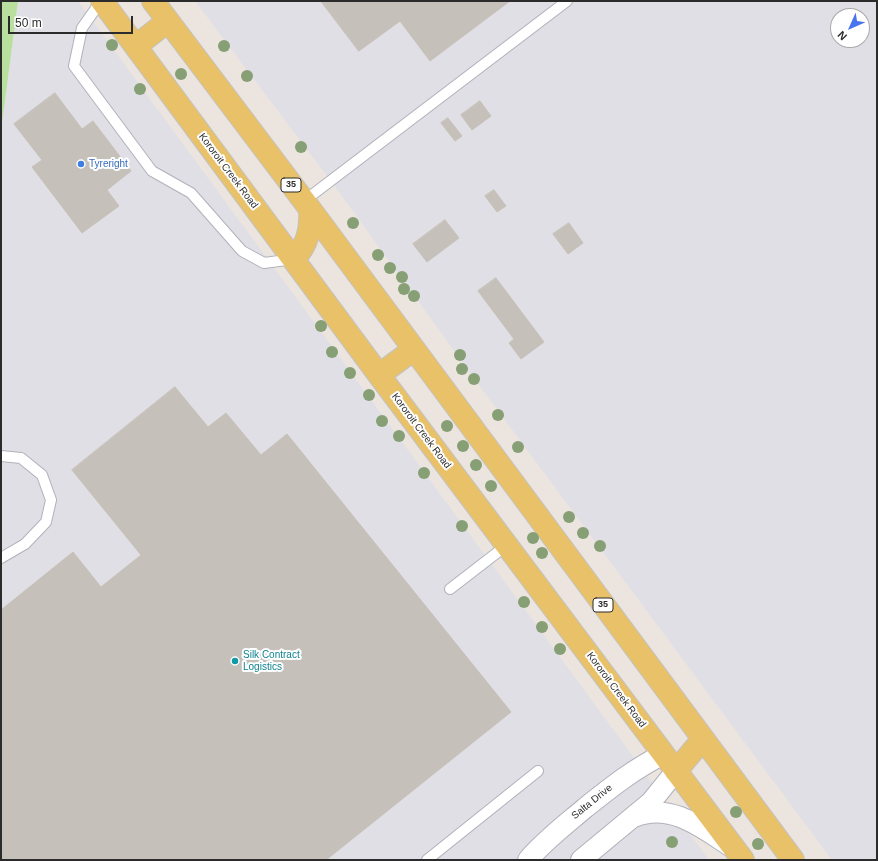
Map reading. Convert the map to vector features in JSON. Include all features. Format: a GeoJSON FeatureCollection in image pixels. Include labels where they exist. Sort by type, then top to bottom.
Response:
{"type":"FeatureCollection","features":[{"type":"Feature","properties":{"kind":"main road","name":"Kororoit Creek Road"},"geometry":{"type":"LineString","coordinates":[[101,1],[739,855]]}},
{"type":"Feature","properties":{"kind":"main road","name":"35"},"geometry":{"type":"LineString","coordinates":[[153,1],[307,205],[413,350],[793,860]]}},
{"type":"Feature","properties":{"kind":"main road"},"geometry":{"type":"LineString","coordinates":[[136,46],[168,21]]}},
{"type":"Feature","properties":{"kind":"main road"},"geometry":{"type":"LineString","coordinates":[[294,259],[301,252],[310,231],[307,205]]}},
{"type":"Feature","properties":{"kind":"main road"},"geometry":{"type":"LineString","coordinates":[[379,375],[413,350]]}},
{"type":"Feature","properties":{"kind":"main road"},"geometry":{"type":"LineString","coordinates":[[670,763],[703,738]]}},
{"type":"Feature","properties":{"kind":"street","name":"Salta Drive"},"geometry":{"type":"LineString","coordinates":[[528,860],[553,834],[615,784],[648,762],[670,763]]}},
{"type":"Feature","properties":{"kind":"street"},"geometry":{"type":"LineString","coordinates":[[581,860],[651,802],[670,763]]}},
{"type":"Feature","properties":{"kind":"street"},"geometry":{"type":"LineString","coordinates":[[633,817],[646,812],[661,812],[675,815],[693,823],[739,855]]}},
{"type":"Feature","properties":{"kind":"lane"},"geometry":{"type":"LineString","coordinates":[[101,1],[82,28],[74,66],[152,171],[191,192],[242,251],[264,263],[294,259]]}},
{"type":"Feature","properties":{"kind":"lane"},"geometry":{"type":"LineString","coordinates":[[307,205],[567,1]]}},
{"type":"Feature","properties":{"kind":"lane"},"geometry":{"type":"LineString","coordinates":[[1,456],[21,458],[42,475],[51,500],[46,522],[25,544],[1,558]]}},
{"type":"Feature","properties":{"kind":"lane"},"geometry":{"type":"LineString","coordinates":[[450,589],[507,545]]}},
{"type":"Feature","properties":{"kind":"lane"},"geometry":{"type":"LineString","coordinates":[[427,860],[538,771]]}},
{"type":"Feature","properties":{"kind":"shaded area"},"geometry":{"type":"Polygon","coordinates":[[[18,1],[78,1],[709,860],[1,860],[1,131],[18,1]]]}},
{"type":"Feature","properties":{"kind":"shaded area"},"geometry":{"type":"Polygon","coordinates":[[[195,1],[877,1],[877,860],[832,860],[484,392],[336,188],[195,1]]]}},
{"type":"Feature","properties":{"kind":"green space"},"geometry":{"type":"Polygon","coordinates":[[[1,1],[18,1],[1,131],[1,1]]]}},
{"type":"Feature","properties":{"kind":"building"},"geometry":{"type":"Polygon","coordinates":[[[321,1],[510,1],[430,61],[400,21],[359,51],[321,1]]]}},
{"type":"Feature","properties":{"kind":"building","name":"Tyreright"},"geometry":{"type":"Polygon","coordinates":[[[55,93],[82,129],[93,121],[131,171],[107,190],[119,206],[82,233],[32,167],[42,160],[14,124],[55,93]]]}},
{"type":"Feature","properties":{"kind":"building"},"geometry":{"type":"Polygon","coordinates":[[[480,101],[491,116],[472,130],[461,115],[480,101]]]}},
{"type":"Feature","properties":{"kind":"building"},"geometry":{"type":"Polygon","coordinates":[[[448,118],[462,136],[455,141],[441,123],[448,118]]]}},
{"type":"Feature","properties":{"kind":"building"},"geometry":{"type":"Polygon","coordinates":[[[494,190],[506,206],[497,212],[485,196],[494,190]]]}},
{"type":"Feature","properties":{"kind":"building"},"geometry":{"type":"Polygon","coordinates":[[[445,220],[459,238],[427,262],[413,244],[445,220]]]}},
{"type":"Feature","properties":{"kind":"building"},"geometry":{"type":"Polygon","coordinates":[[[569,223],[583,243],[568,254],[553,234],[569,223]]]}},
{"type":"Feature","properties":{"kind":"building"},"geometry":{"type":"Polygon","coordinates":[[[496,278],[544,342],[521,359],[509,343],[514,339],[478,291],[496,278]]]}},
{"type":"Feature","properties":{"kind":"building","name":"Silk Contract Logistics"},"geometry":{"type":"Polygon","coordinates":[[[175,387],[208,427],[226,413],[261,455],[287,434],[511,712],[326,860],[1,860],[1,610],[73,552],[101,587],[141,555],[72,470],[175,387]]]}},
{"type":"Feature","properties":{"kind":"place","name":"Tyreright"},"geometry":{"type":"Point","coordinates":[81,164]}},
{"type":"Feature","properties":{"kind":"place","name":"Silk Contract Logistics"},"geometry":{"type":"Point","coordinates":[235,661]}}]}
